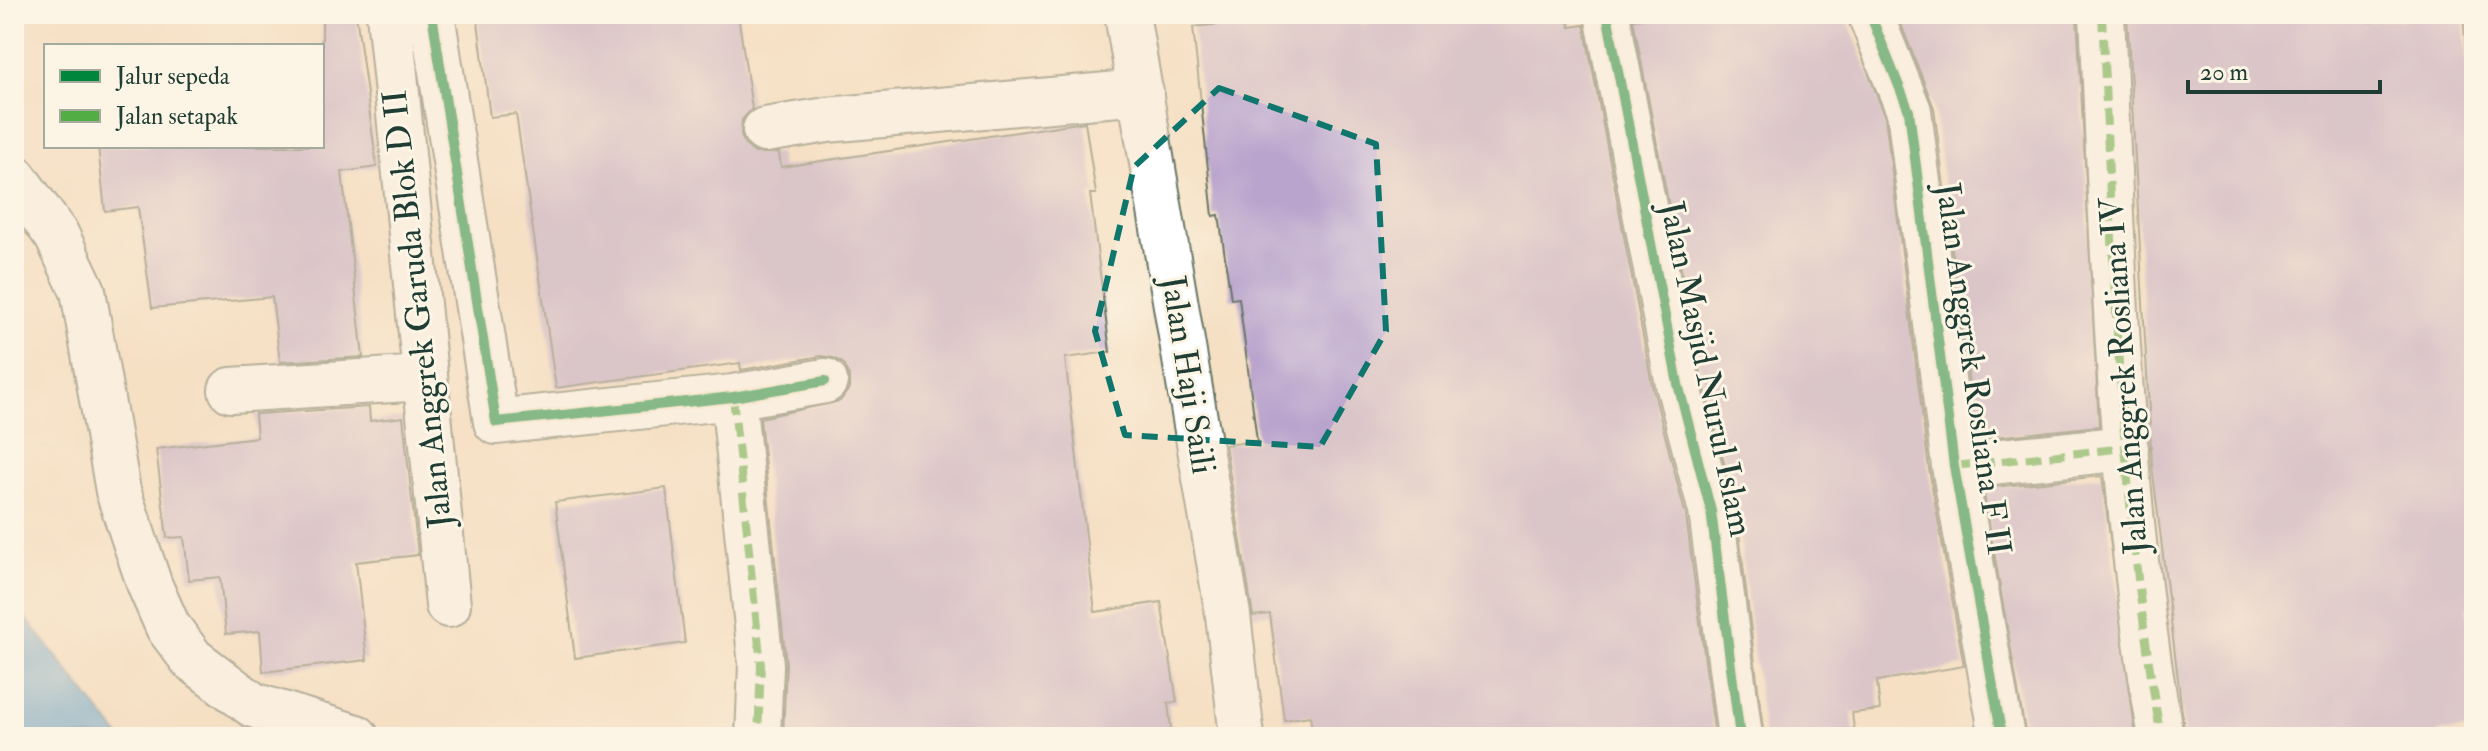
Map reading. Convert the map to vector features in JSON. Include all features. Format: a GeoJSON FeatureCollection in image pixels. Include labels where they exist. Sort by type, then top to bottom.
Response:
{"type":"FeatureCollection","features":[{"type":"Feature","properties":{"kind":"street","name":"Jalan Anggrek Garuda Blok D II"},"geometry":{"type":"LineString","coordinates":[[389,14],[448,605]]}},
{"type":"Feature","properties":{"kind":"street"},"geometry":{"type":"LineString","coordinates":[[432,14],[496,422],[733,397],[825,381]]}},
{"type":"Feature","properties":{"kind":"street","name":"Jalan Haji Saili"},"geometry":{"type":"LineString","coordinates":[[1127,14],[1228,615],[1242,737]]}},
{"type":"Feature","properties":{"kind":"street","name":"Jalan Masjid Nurul Islam"},"geometry":{"type":"LineString","coordinates":[[1607,14],[1678,384],[1711,511],[1740,737]]}},
{"type":"Feature","properties":{"kind":"street","name":"Jalan Anggrek Rosliana F II"},"geometry":{"type":"LineString","coordinates":[[1870,14],[1909,111],[1954,466],[2002,737]]}},
{"type":"Feature","properties":{"kind":"street","name":"Jalan Anggrek Rosliana IV"},"geometry":{"type":"LineString","coordinates":[[2102,14],[2126,448],[2147,659],[2161,737]]}},
{"type":"Feature","properties":{"kind":"street"},"geometry":{"type":"LineString","coordinates":[[765,130],[843,119],[1141,92]]}},
{"type":"Feature","properties":{"kind":"street"},"geometry":{"type":"LineString","coordinates":[[14,177],[57,236],[83,291],[118,491],[150,586],[168,627],[192,659],[253,705],[356,737]]}},
{"type":"Feature","properties":{"kind":"street"},"geometry":{"type":"LineString","coordinates":[[231,390],[425,378]]}},
{"type":"Feature","properties":{"kind":"street"},"geometry":{"type":"LineString","coordinates":[[733,397],[761,665],[758,737]]}},
{"type":"Feature","properties":{"kind":"street"},"geometry":{"type":"LineString","coordinates":[[1954,466],[2126,448]]}},
{"type":"Feature","properties":{"kind":"highlighted area"},"geometry":{"type":"Polygon","coordinates":[[[1219,88],[1376,144],[1386,331],[1320,447],[1125,435],[1095,331],[1134,167],[1219,88]]]}},
{"type":"Feature","properties":{"kind":"water"},"geometry":{"type":"Polygon","coordinates":[[[14,603],[120,737],[14,737],[14,603]]]}},
{"type":"Feature","properties":{"kind":"building"},"geometry":{"type":"Polygon","coordinates":[[[322,14],[356,14],[377,167],[342,172],[363,357],[280,362],[272,297],[152,308],[138,207],[105,211],[98,148],[324,148],[322,14]]]}},
{"type":"Feature","properties":{"kind":"building"},"geometry":{"type":"Polygon","coordinates":[[[477,14],[738,14],[752,109],[742,120],[741,135],[745,145],[755,153],[779,153],[781,167],[1085,122],[1096,194],[1090,194],[1110,352],[1065,358],[1095,612],[1161,602],[1177,702],[1168,703],[1172,737],[783,737],[786,663],[760,418],[840,401],[849,389],[849,376],[844,364],[821,356],[741,370],[740,363],[556,388],[516,114],[490,117],[477,14]]]}},
{"type":"Feature","properties":{"kind":"building"},"geometry":{"type":"Polygon","coordinates":[[[1312,14],[1360,14],[1361,24],[1435,14],[1568,14],[1570,27],[1584,25],[1653,389],[1686,516],[1715,737],[1313,737],[1310,716],[1284,720],[1270,614],[1253,616],[1225,445],[1257,441],[1239,298],[1231,299],[1219,215],[1213,216],[1193,27],[1312,14]]]}},
{"type":"Feature","properties":{"kind":"building"},"geometry":{"type":"Polygon","coordinates":[[[1668,14],[1846,14],[1885,117],[1929,469],[1964,666],[1877,681],[1880,710],[1852,713],[1855,737],[1764,737],[1736,508],[1702,378],[1633,19],[1668,14]]]}},
{"type":"Feature","properties":{"kind":"building"},"geometry":{"type":"Polygon","coordinates":[[[1897,14],[2077,14],[2099,426],[1976,439],[1934,108],[1897,14]]]}},
{"type":"Feature","properties":{"kind":"building"},"geometry":{"type":"Polygon","coordinates":[[[2127,14],[2369,14],[2369,22],[2463,14],[2467,65],[2474,64],[2474,608],[2467,608],[2474,670],[2474,729],[2438,732],[2438,737],[2185,737],[2152,465],[2127,14]]]}},
{"type":"Feature","properties":{"kind":"building"},"geometry":{"type":"Polygon","coordinates":[[[369,407],[370,421],[403,417],[418,555],[356,562],[367,660],[263,672],[260,631],[226,634],[220,577],[189,580],[184,537],[167,538],[156,449],[257,437],[255,414],[369,407]]]}},
{"type":"Feature","properties":{"kind":"building"},"geometry":{"type":"Polygon","coordinates":[[[2102,476],[2136,737],[2026,737],[1983,488],[2102,476]]]}},
{"type":"Feature","properties":{"kind":"building"},"geometry":{"type":"Polygon","coordinates":[[[666,488],[685,643],[575,658],[555,502],[666,488]]]}},
{"type":"Feature","properties":{"kind":"marked path"},"geometry":{"type":"LineString","coordinates":[[2102,14],[2114,286],[2127,467],[2147,647],[2161,737]]}},
{"type":"Feature","properties":{"kind":"marked path"},"geometry":{"type":"LineString","coordinates":[[733,397],[761,665],[758,737]]}},
{"type":"Feature","properties":{"kind":"marked path"},"geometry":{"type":"LineString","coordinates":[[1954,466],[2126,448]]}},
{"type":"Feature","properties":{"kind":"cycle path"},"geometry":{"type":"LineString","coordinates":[[432,14],[496,422],[733,397],[825,381]]}},
{"type":"Feature","properties":{"kind":"cycle path"},"geometry":{"type":"LineString","coordinates":[[1607,14],[1678,384],[1711,511],[1740,737]]}},
{"type":"Feature","properties":{"kind":"cycle path"},"geometry":{"type":"LineString","coordinates":[[1870,14],[1909,111],[1954,466],[2002,737]]}}]}
